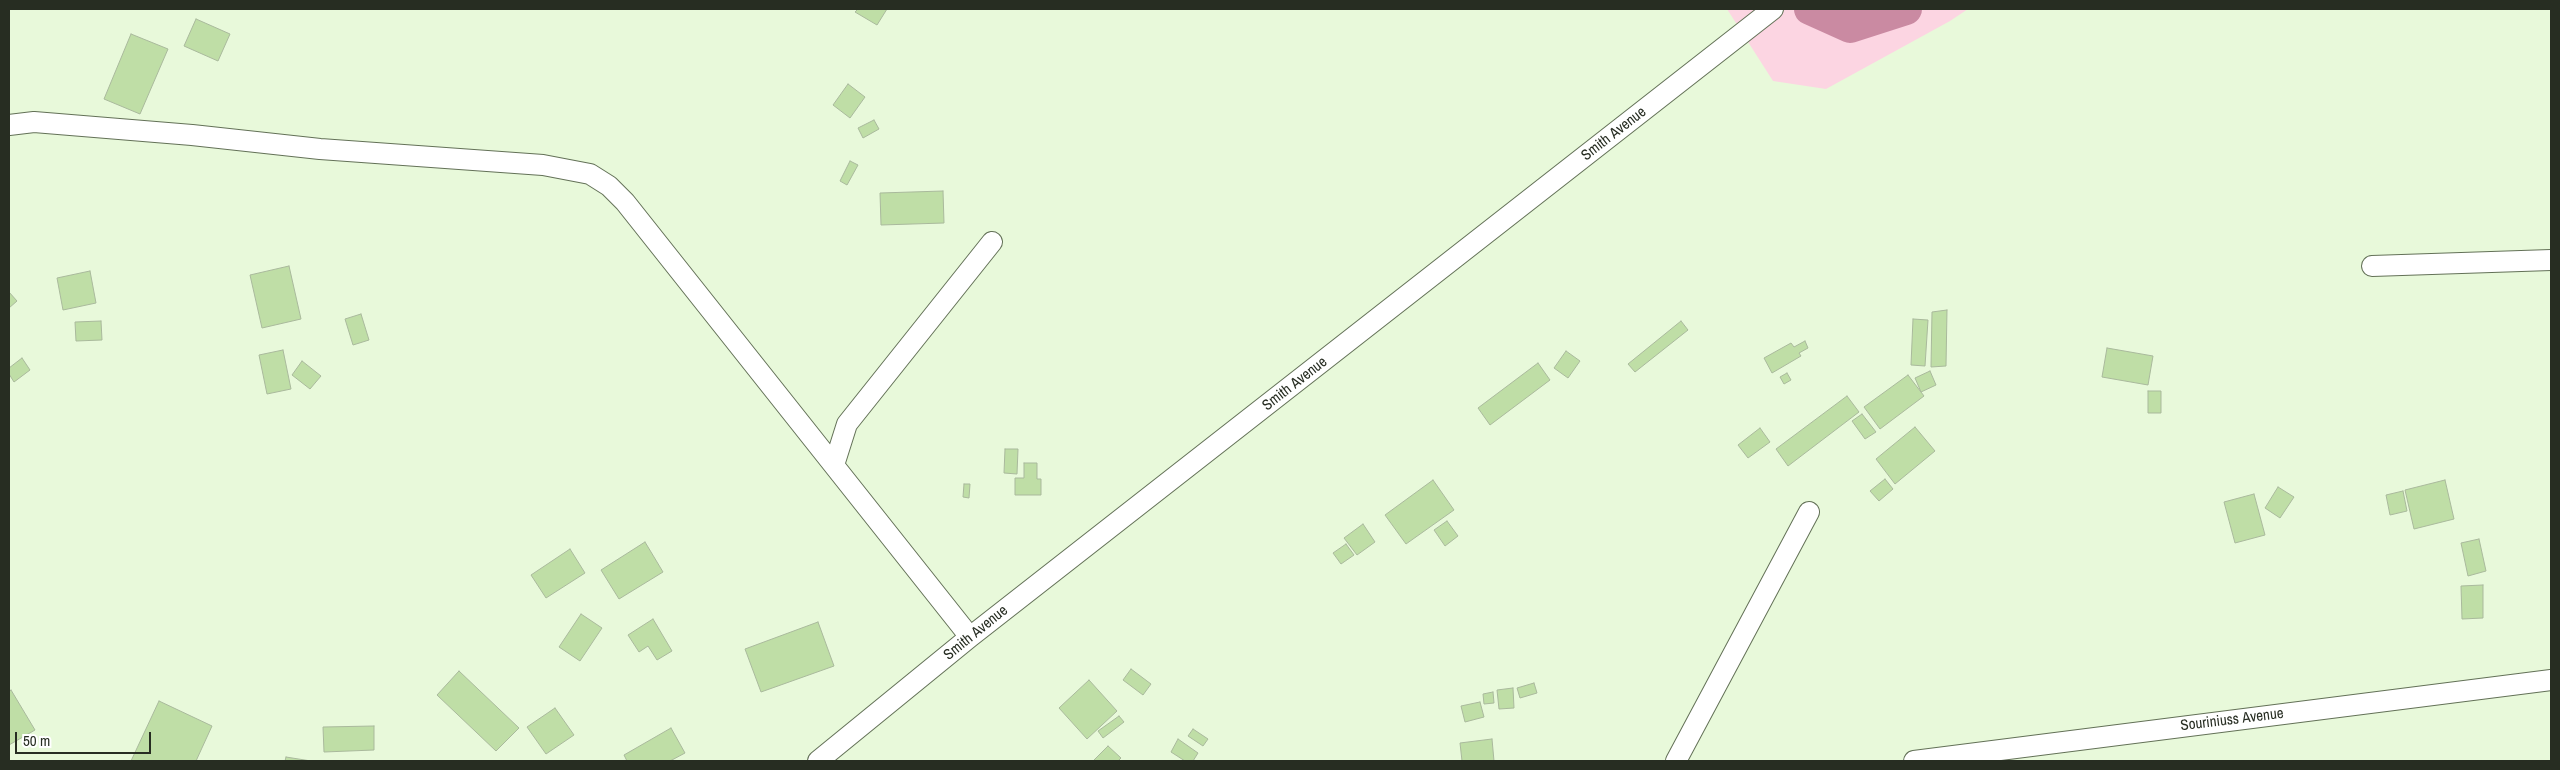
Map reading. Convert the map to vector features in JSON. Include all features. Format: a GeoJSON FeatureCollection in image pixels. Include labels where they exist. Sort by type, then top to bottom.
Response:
{"type":"FeatureCollection","features":[{"type":"Feature","properties":{"kind":"street","name":"Smith Avenue"},"geometry":{"type":"LineString","coordinates":[[818,761],[970,637],[1773,9]]}},
{"type":"Feature","properties":{"kind":"street"},"geometry":{"type":"LineString","coordinates":[[9,125],[34,122],[192,135],[320,148],[543,165],[590,174],[609,186],[625,202],[970,637]]}},
{"type":"Feature","properties":{"kind":"street"},"geometry":{"type":"LineString","coordinates":[[834,465],[847,424],[992,242]]}},
{"type":"Feature","properties":{"kind":"street"},"geometry":{"type":"LineString","coordinates":[[2372,266],[2551,260]]}},
{"type":"Feature","properties":{"kind":"street"},"geometry":{"type":"LineString","coordinates":[[1676,761],[1809,512]]}},
{"type":"Feature","properties":{"kind":"street","name":"Souriniuss Avenue"},"geometry":{"type":"LineString","coordinates":[[1914,761],[2551,680]]}},
{"type":"Feature","properties":{"kind":"shaded area"},"geometry":{"type":"Polygon","coordinates":[[[1727,9],[1968,9],[1950,21],[1826,89],[1773,81],[1727,9]]]}},
{"type":"Feature","properties":{"kind":"building"},"geometry":{"type":"Polygon","coordinates":[[[858,9],[887,9],[877,25],[855,12],[858,9]]]}},
{"type":"Feature","properties":{"kind":"building"},"geometry":{"type":"Polygon","coordinates":[[[196,19],[230,34],[218,61],[184,46],[196,19]]]}},
{"type":"Feature","properties":{"kind":"building"},"geometry":{"type":"Polygon","coordinates":[[[131,34],[168,49],[140,114],[104,99],[131,34]]]}},
{"type":"Feature","properties":{"kind":"building"},"geometry":{"type":"Polygon","coordinates":[[[848,84],[865,97],[850,118],[833,105],[848,84]]]}},
{"type":"Feature","properties":{"kind":"building"},"geometry":{"type":"Polygon","coordinates":[[[874,120],[879,129],[863,138],[858,128],[874,120]]]}},
{"type":"Feature","properties":{"kind":"building"},"geometry":{"type":"Polygon","coordinates":[[[850,161],[858,165],[847,185],[840,181],[850,161]]]}},
{"type":"Feature","properties":{"kind":"building"},"geometry":{"type":"Polygon","coordinates":[[[943,191],[944,223],[881,225],[880,193],[943,191]]]}},
{"type":"Feature","properties":{"kind":"building"},"geometry":{"type":"Polygon","coordinates":[[[289,266],[301,319],[262,328],[250,275],[289,266]]]}},
{"type":"Feature","properties":{"kind":"building"},"geometry":{"type":"Polygon","coordinates":[[[90,271],[96,303],[63,310],[57,278],[90,271]]]}},
{"type":"Feature","properties":{"kind":"building"},"geometry":{"type":"Polygon","coordinates":[[[9,292],[17,301],[9,308],[9,292]]]}},
{"type":"Feature","properties":{"kind":"building"},"geometry":{"type":"Polygon","coordinates":[[[1947,310],[1946,366],[1931,367],[1932,312],[1947,310]]]}},
{"type":"Feature","properties":{"kind":"building"},"geometry":{"type":"Polygon","coordinates":[[[361,314],[369,340],[353,345],[345,319],[361,314]]]}},
{"type":"Feature","properties":{"kind":"building"},"geometry":{"type":"Polygon","coordinates":[[[1913,319],[1928,320],[1925,366],[1911,365],[1913,319]]]}},
{"type":"Feature","properties":{"kind":"building"},"geometry":{"type":"Polygon","coordinates":[[[101,321],[102,340],[76,341],[75,322],[101,321]]]}},
{"type":"Feature","properties":{"kind":"building"},"geometry":{"type":"Polygon","coordinates":[[[1681,321],[1688,330],[1635,372],[1628,364],[1681,321]]]}},
{"type":"Feature","properties":{"kind":"building"},"geometry":{"type":"Polygon","coordinates":[[[1805,341],[1808,348],[1799,353],[1801,356],[1772,373],[1764,358],[1791,343],[1794,347],[1805,341]]]}},
{"type":"Feature","properties":{"kind":"building"},"geometry":{"type":"Polygon","coordinates":[[[2107,348],[2153,356],[2148,385],[2102,377],[2107,348]]]}},
{"type":"Feature","properties":{"kind":"building"},"geometry":{"type":"Polygon","coordinates":[[[283,350],[291,389],[267,394],[259,355],[283,350]]]}},
{"type":"Feature","properties":{"kind":"building"},"geometry":{"type":"Polygon","coordinates":[[[1566,351],[1580,361],[1568,378],[1554,368],[1566,351]]]}},
{"type":"Feature","properties":{"kind":"building"},"geometry":{"type":"Polygon","coordinates":[[[22,358],[30,370],[14,382],[9,374],[9,368],[22,358]]]}},
{"type":"Feature","properties":{"kind":"building"},"geometry":{"type":"Polygon","coordinates":[[[302,361],[321,376],[310,389],[292,375],[302,361]]]}},
{"type":"Feature","properties":{"kind":"building"},"geometry":{"type":"Polygon","coordinates":[[[1538,363],[1550,380],[1490,425],[1478,408],[1538,363]]]}},
{"type":"Feature","properties":{"kind":"building"},"geometry":{"type":"Polygon","coordinates":[[[1930,371],[1936,385],[1921,392],[1915,378],[1930,371]]]}},
{"type":"Feature","properties":{"kind":"building"},"geometry":{"type":"Polygon","coordinates":[[[1787,373],[1791,380],[1784,384],[1780,377],[1787,373]]]}},
{"type":"Feature","properties":{"kind":"building"},"geometry":{"type":"Polygon","coordinates":[[[1908,375],[1924,396],[1880,429],[1864,407],[1908,375]]]}},
{"type":"Feature","properties":{"kind":"building"},"geometry":{"type":"Polygon","coordinates":[[[2148,391],[2161,391],[2161,413],[2148,413],[2148,391]]]}},
{"type":"Feature","properties":{"kind":"building"},"geometry":{"type":"Polygon","coordinates":[[[1847,396],[1859,412],[1788,466],[1776,449],[1847,396]]]}},
{"type":"Feature","properties":{"kind":"building"},"geometry":{"type":"Polygon","coordinates":[[[1862,414],[1876,432],[1865,439],[1852,421],[1862,414]]]}},
{"type":"Feature","properties":{"kind":"building"},"geometry":{"type":"Polygon","coordinates":[[[1915,427],[1935,451],[1895,484],[1876,459],[1915,427]]]}},
{"type":"Feature","properties":{"kind":"building"},"geometry":{"type":"Polygon","coordinates":[[[1760,428],[1770,442],[1748,458],[1738,445],[1760,428]]]}},
{"type":"Feature","properties":{"kind":"building"},"geometry":{"type":"Polygon","coordinates":[[[1005,449],[1018,449],[1017,474],[1004,473],[1005,449]]]}},
{"type":"Feature","properties":{"kind":"building"},"geometry":{"type":"Polygon","coordinates":[[[1024,463],[1037,463],[1037,479],[1041,479],[1041,495],[1015,495],[1015,478],[1024,478],[1024,463]]]}},
{"type":"Feature","properties":{"kind":"building"},"geometry":{"type":"Polygon","coordinates":[[[1885,479],[1893,489],[1879,501],[1870,491],[1885,479]]]}},
{"type":"Feature","properties":{"kind":"building"},"geometry":{"type":"Polygon","coordinates":[[[1433,480],[1454,510],[1406,544],[1385,515],[1433,480]]]}},
{"type":"Feature","properties":{"kind":"building"},"geometry":{"type":"Polygon","coordinates":[[[2445,480],[2454,519],[2414,529],[2405,490],[2445,480]]]}},
{"type":"Feature","properties":{"kind":"building"},"geometry":{"type":"Polygon","coordinates":[[[964,484],[970,484],[969,498],[963,497],[964,484]]]}},
{"type":"Feature","properties":{"kind":"building"},"geometry":{"type":"Polygon","coordinates":[[[2278,487],[2294,497],[2280,518],[2265,508],[2278,487]]]}},
{"type":"Feature","properties":{"kind":"building"},"geometry":{"type":"Polygon","coordinates":[[[2403,491],[2407,511],[2390,515],[2386,495],[2403,491]]]}},
{"type":"Feature","properties":{"kind":"building"},"geometry":{"type":"Polygon","coordinates":[[[2254,494],[2265,535],[2235,543],[2224,502],[2254,494]]]}},
{"type":"Feature","properties":{"kind":"building"},"geometry":{"type":"Polygon","coordinates":[[[1447,521],[1458,536],[1445,546],[1434,530],[1447,521]]]}},
{"type":"Feature","properties":{"kind":"building"},"geometry":{"type":"Polygon","coordinates":[[[1363,524],[1375,542],[1357,555],[1344,538],[1363,524]]]}},
{"type":"Feature","properties":{"kind":"building"},"geometry":{"type":"Polygon","coordinates":[[[2479,539],[2486,571],[2468,576],[2461,543],[2479,539]]]}},
{"type":"Feature","properties":{"kind":"building"},"geometry":{"type":"Polygon","coordinates":[[[645,542],[663,572],[619,599],[601,570],[645,542]]]}},
{"type":"Feature","properties":{"kind":"building"},"geometry":{"type":"Polygon","coordinates":[[[1346,544],[1354,555],[1341,564],[1333,553],[1346,544]]]}},
{"type":"Feature","properties":{"kind":"building"},"geometry":{"type":"Polygon","coordinates":[[[570,549],[585,573],[546,598],[531,575],[570,549]]]}},
{"type":"Feature","properties":{"kind":"building"},"geometry":{"type":"Polygon","coordinates":[[[2483,585],[2483,618],[2462,619],[2461,586],[2483,585]]]}},
{"type":"Feature","properties":{"kind":"building"},"geometry":{"type":"Polygon","coordinates":[[[581,614],[602,628],[580,661],[559,647],[581,614]]]}},
{"type":"Feature","properties":{"kind":"building"},"geometry":{"type":"Polygon","coordinates":[[[653,619],[672,651],[657,660],[648,646],[639,652],[628,635],[653,619]]]}},
{"type":"Feature","properties":{"kind":"building"},"geometry":{"type":"Polygon","coordinates":[[[818,622],[834,666],[761,692],[745,649],[818,622]]]}},
{"type":"Feature","properties":{"kind":"building"},"geometry":{"type":"Polygon","coordinates":[[[1131,669],[1151,684],[1143,695],[1123,680],[1131,669]]]}},
{"type":"Feature","properties":{"kind":"building"},"geometry":{"type":"Polygon","coordinates":[[[459,671],[519,728],[496,751],[437,695],[459,671]]]}},
{"type":"Feature","properties":{"kind":"building"},"geometry":{"type":"Polygon","coordinates":[[[1089,680],[1117,711],[1087,739],[1059,708],[1089,680]]]}},
{"type":"Feature","properties":{"kind":"building"},"geometry":{"type":"Polygon","coordinates":[[[1534,683],[1537,693],[1520,698],[1517,688],[1534,683]]]}},
{"type":"Feature","properties":{"kind":"building"},"geometry":{"type":"Polygon","coordinates":[[[1513,688],[1514,708],[1499,709],[1497,690],[1513,688]]]}},
{"type":"Feature","properties":{"kind":"building"},"geometry":{"type":"Polygon","coordinates":[[[11,690],[35,730],[9,745],[9,692],[11,690]]]}},
{"type":"Feature","properties":{"kind":"building"},"geometry":{"type":"Polygon","coordinates":[[[1493,692],[1494,703],[1484,704],[1483,694],[1493,692]]]}},
{"type":"Feature","properties":{"kind":"building"},"geometry":{"type":"Polygon","coordinates":[[[159,701],[212,726],[196,761],[131,761],[159,701]]]}},
{"type":"Feature","properties":{"kind":"building"},"geometry":{"type":"Polygon","coordinates":[[[1480,702],[1484,717],[1465,722],[1461,706],[1480,702]]]}},
{"type":"Feature","properties":{"kind":"building"},"geometry":{"type":"Polygon","coordinates":[[[555,708],[574,735],[546,754],[527,727],[555,708]]]}},
{"type":"Feature","properties":{"kind":"building"},"geometry":{"type":"Polygon","coordinates":[[[1119,716],[1124,722],[1103,738],[1098,731],[1119,716]]]}},
{"type":"Feature","properties":{"kind":"building"},"geometry":{"type":"Polygon","coordinates":[[[374,726],[374,750],[324,752],[323,727],[374,726]]]}},
{"type":"Feature","properties":{"kind":"building"},"geometry":{"type":"Polygon","coordinates":[[[671,728],[685,753],[670,761],[627,761],[624,755],[671,728]]]}},
{"type":"Feature","properties":{"kind":"building"},"geometry":{"type":"Polygon","coordinates":[[[1193,729],[1208,739],[1203,746],[1188,736],[1193,729]]]}},
{"type":"Feature","properties":{"kind":"building"},"geometry":{"type":"Polygon","coordinates":[[[1178,739],[1198,753],[1193,761],[1185,761],[1171,752],[1178,739]]]}},
{"type":"Feature","properties":{"kind":"building"},"geometry":{"type":"Polygon","coordinates":[[[1492,739],[1494,761],[1462,761],[1460,743],[1492,739]]]}},
{"type":"Feature","properties":{"kind":"building"},"geometry":{"type":"Polygon","coordinates":[[[1108,746],[1121,758],[1118,761],[1093,761],[1108,746]]]}},
{"type":"Feature","properties":{"kind":"building"},"geometry":{"type":"Polygon","coordinates":[[[286,757],[311,761],[285,761],[286,757]]]}},
{"type":"Feature","properties":{"kind":"waterway"},"geometry":{"type":"LineString","coordinates":[[1810,9],[1850,27],[1906,9]]}}]}
